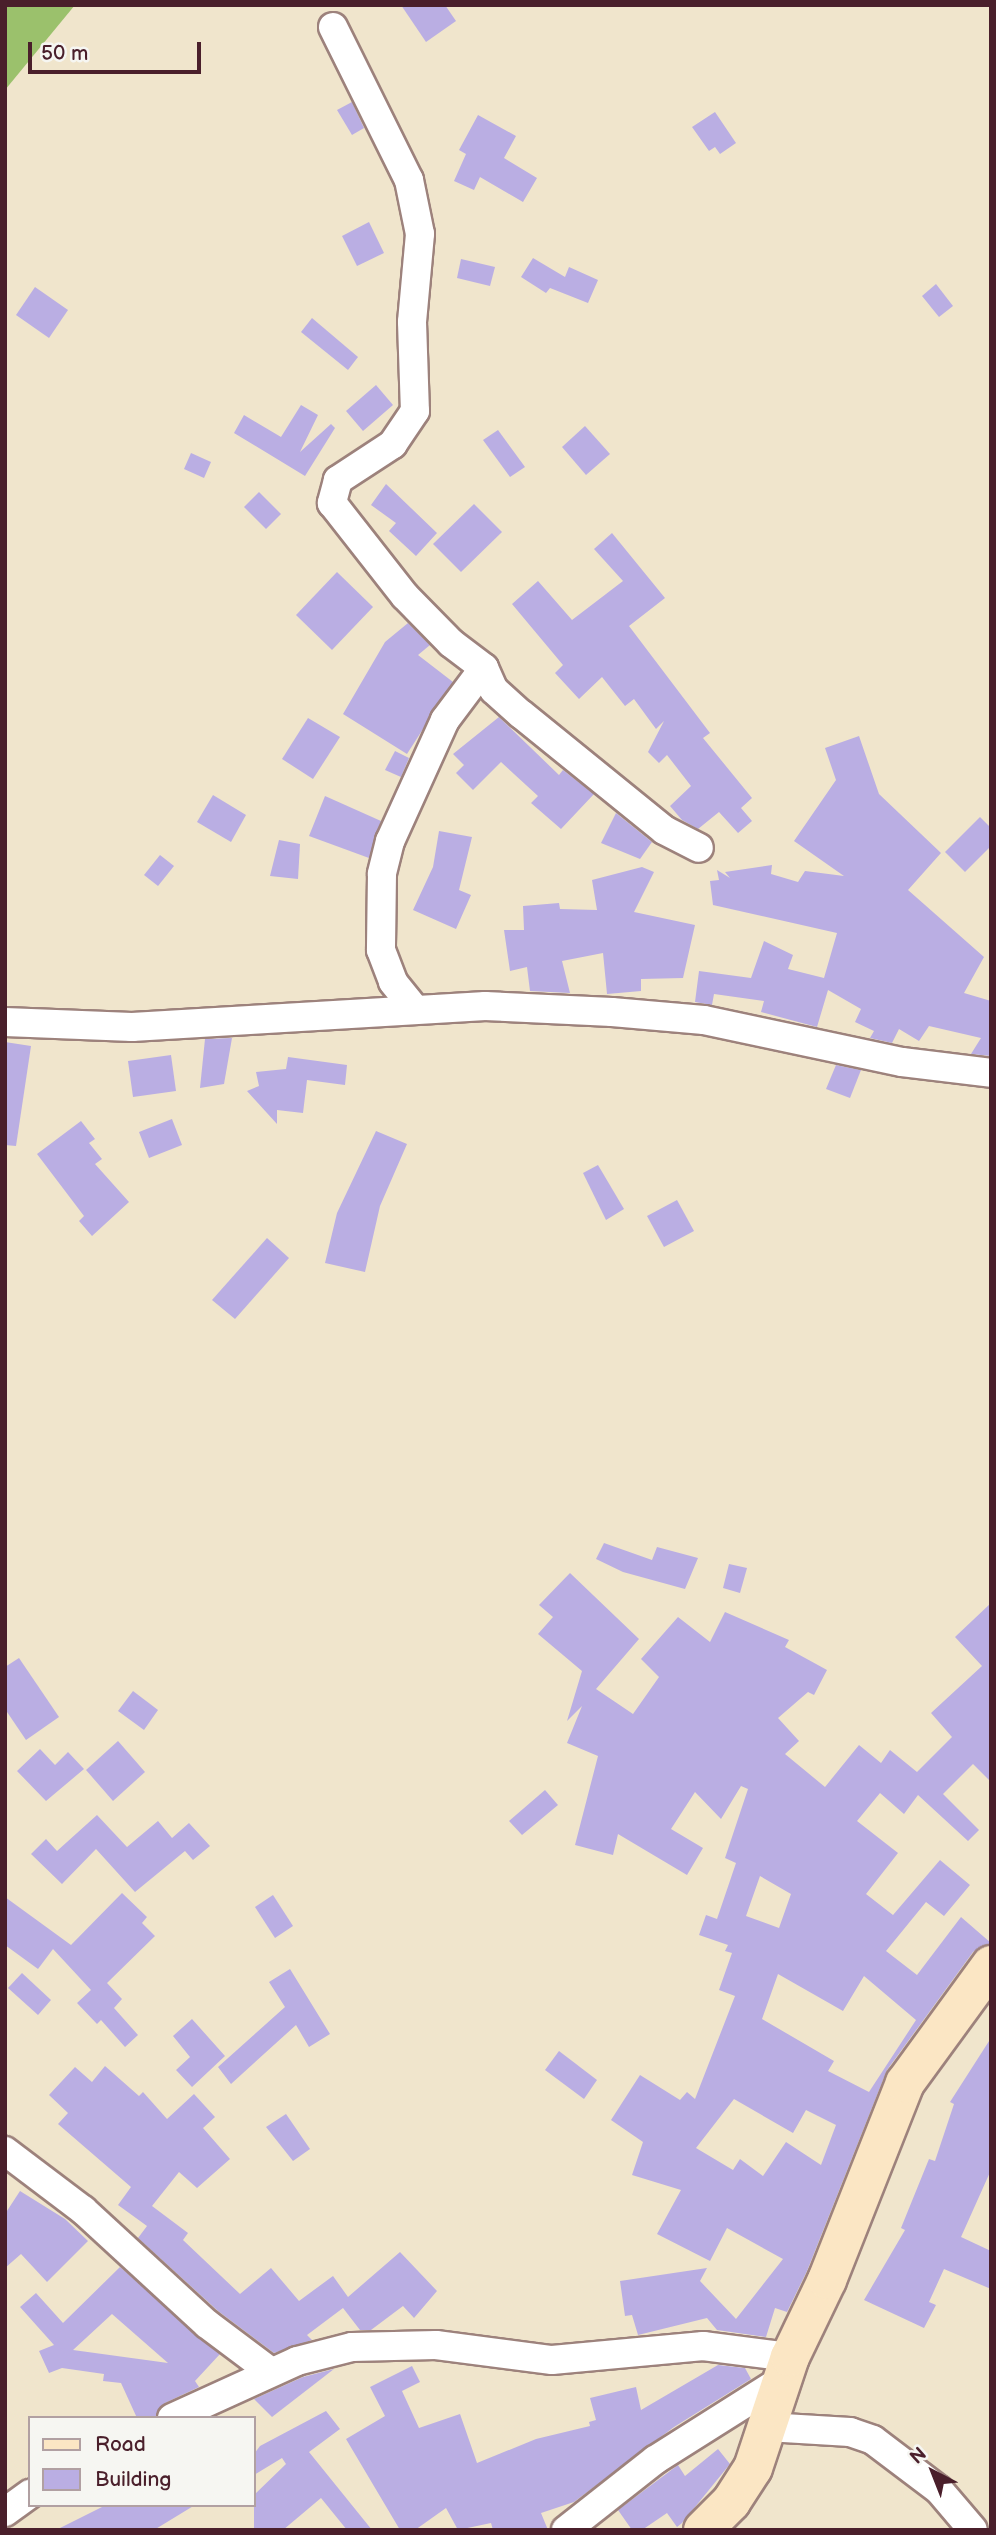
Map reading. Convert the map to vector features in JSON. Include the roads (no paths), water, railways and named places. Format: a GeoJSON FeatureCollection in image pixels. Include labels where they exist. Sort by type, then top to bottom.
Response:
{"type":"FeatureCollection","features":[{"type":"Feature","properties":{"kind":"main road"},"geometry":{"type":"LineString","coordinates":[[703,2530],[743,2485],[787,2368],[827,2280],[905,2083],[991,1965]]}},
{"type":"Feature","properties":{"kind":"street"},"geometry":{"type":"LineString","coordinates":[[333,27],[410,180],[420,234],[412,322],[415,411],[393,444],[338,480],[332,503],[405,596],[451,643],[484,668],[494,690],[664,830],[699,848]]}},
{"type":"Feature","properties":{"kind":"street"},"geometry":{"type":"LineString","coordinates":[[415,1009],[393,982],[381,950],[382,874],[390,841],[445,720],[484,668]]}},
{"type":"Feature","properties":{"kind":"street"},"geometry":{"type":"LineString","coordinates":[[5,1022],[132,1027],[485,1006],[704,1020],[902,1062],[991,1073]]}},
{"type":"Feature","properties":{"kind":"street"},"geometry":{"type":"LineString","coordinates":[[5,2151],[83,2210],[207,2324],[271,2372]]}},
{"type":"Feature","properties":{"kind":"street"},"geometry":{"type":"LineString","coordinates":[[176,2416],[271,2372],[320,2354],[379,2345],[436,2345],[552,2360],[703,2346],[787,2368]]}},
{"type":"Feature","properties":{"kind":"street"},"geometry":{"type":"LineString","coordinates":[[581,2526],[677,2445],[787,2368]]}},
{"type":"Feature","properties":{"kind":"street"},"geometry":{"type":"LineString","coordinates":[[766,2427],[850,2432],[873,2440],[939,2490],[973,2530]]}},
{"type":"Feature","properties":{"kind":"street"},"geometry":{"type":"LineString","coordinates":[[5,2512],[28,2495]]}}]}
